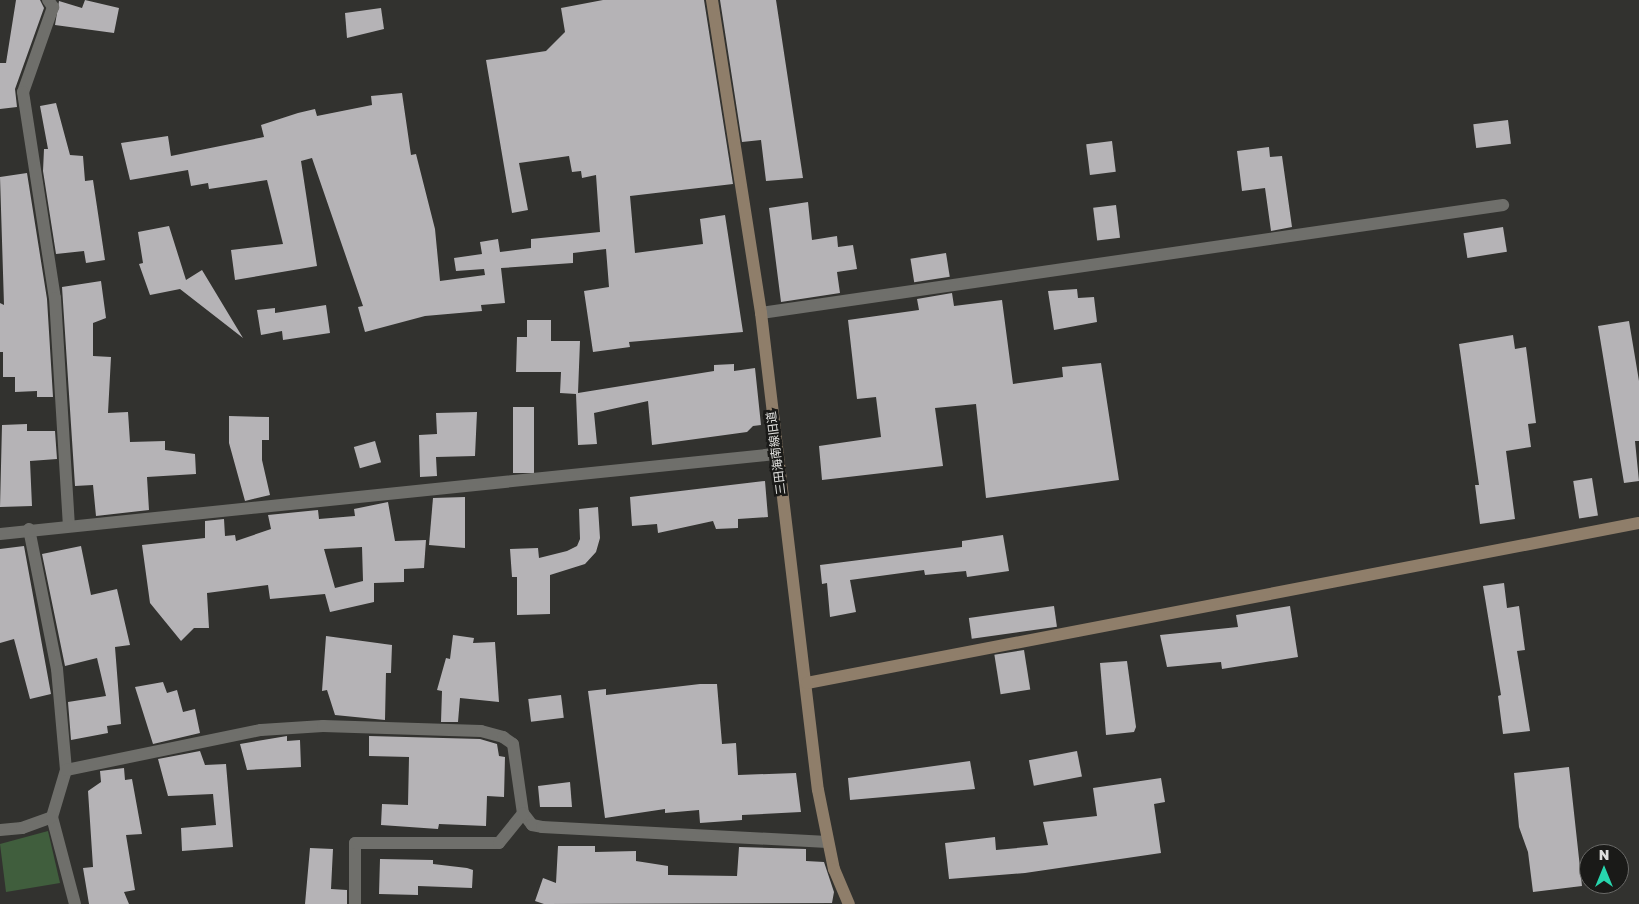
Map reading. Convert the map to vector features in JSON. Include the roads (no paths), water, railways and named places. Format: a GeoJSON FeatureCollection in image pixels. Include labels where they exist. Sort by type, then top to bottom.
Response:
{"type":"FeatureCollection","features":[{"type":"Feature","properties":{"kind":"street"},"geometry":{"type":"LineString","coordinates":[[48,0],[53,7],[23,92],[55,298],[69,524]]}},
{"type":"Feature","properties":{"kind":"street","name":"三田海南線旧道"},"geometry":{"type":"LineString","coordinates":[[712,0],[761,313],[775,454],[807,683],[818,790],[828,842],[849,904]]}},
{"type":"Feature","properties":{"kind":"street"},"geometry":{"type":"LineString","coordinates":[[761,313],[1503,205]]}},
{"type":"Feature","properties":{"kind":"street"},"geometry":{"type":"LineString","coordinates":[[0,534],[69,524],[775,454]]}},
{"type":"Feature","properties":{"kind":"street"},"geometry":{"type":"LineString","coordinates":[[807,683],[1639,523]]}},
{"type":"Feature","properties":{"kind":"street"},"geometry":{"type":"LineString","coordinates":[[29,530],[56,670],[66,770],[52,817],[75,904]]}},
{"type":"Feature","properties":{"kind":"street"},"geometry":{"type":"LineString","coordinates":[[66,770],[260,730],[324,726],[481,731],[503,737],[513,744],[523,813],[532,825],[828,842]]}},
{"type":"Feature","properties":{"kind":"street"},"geometry":{"type":"LineString","coordinates":[[355,904],[355,843],[499,843],[523,813]]}},
{"type":"Feature","properties":{"kind":"street"},"geometry":{"type":"LineString","coordinates":[[0,830],[22,828],[52,817]]}}]}
